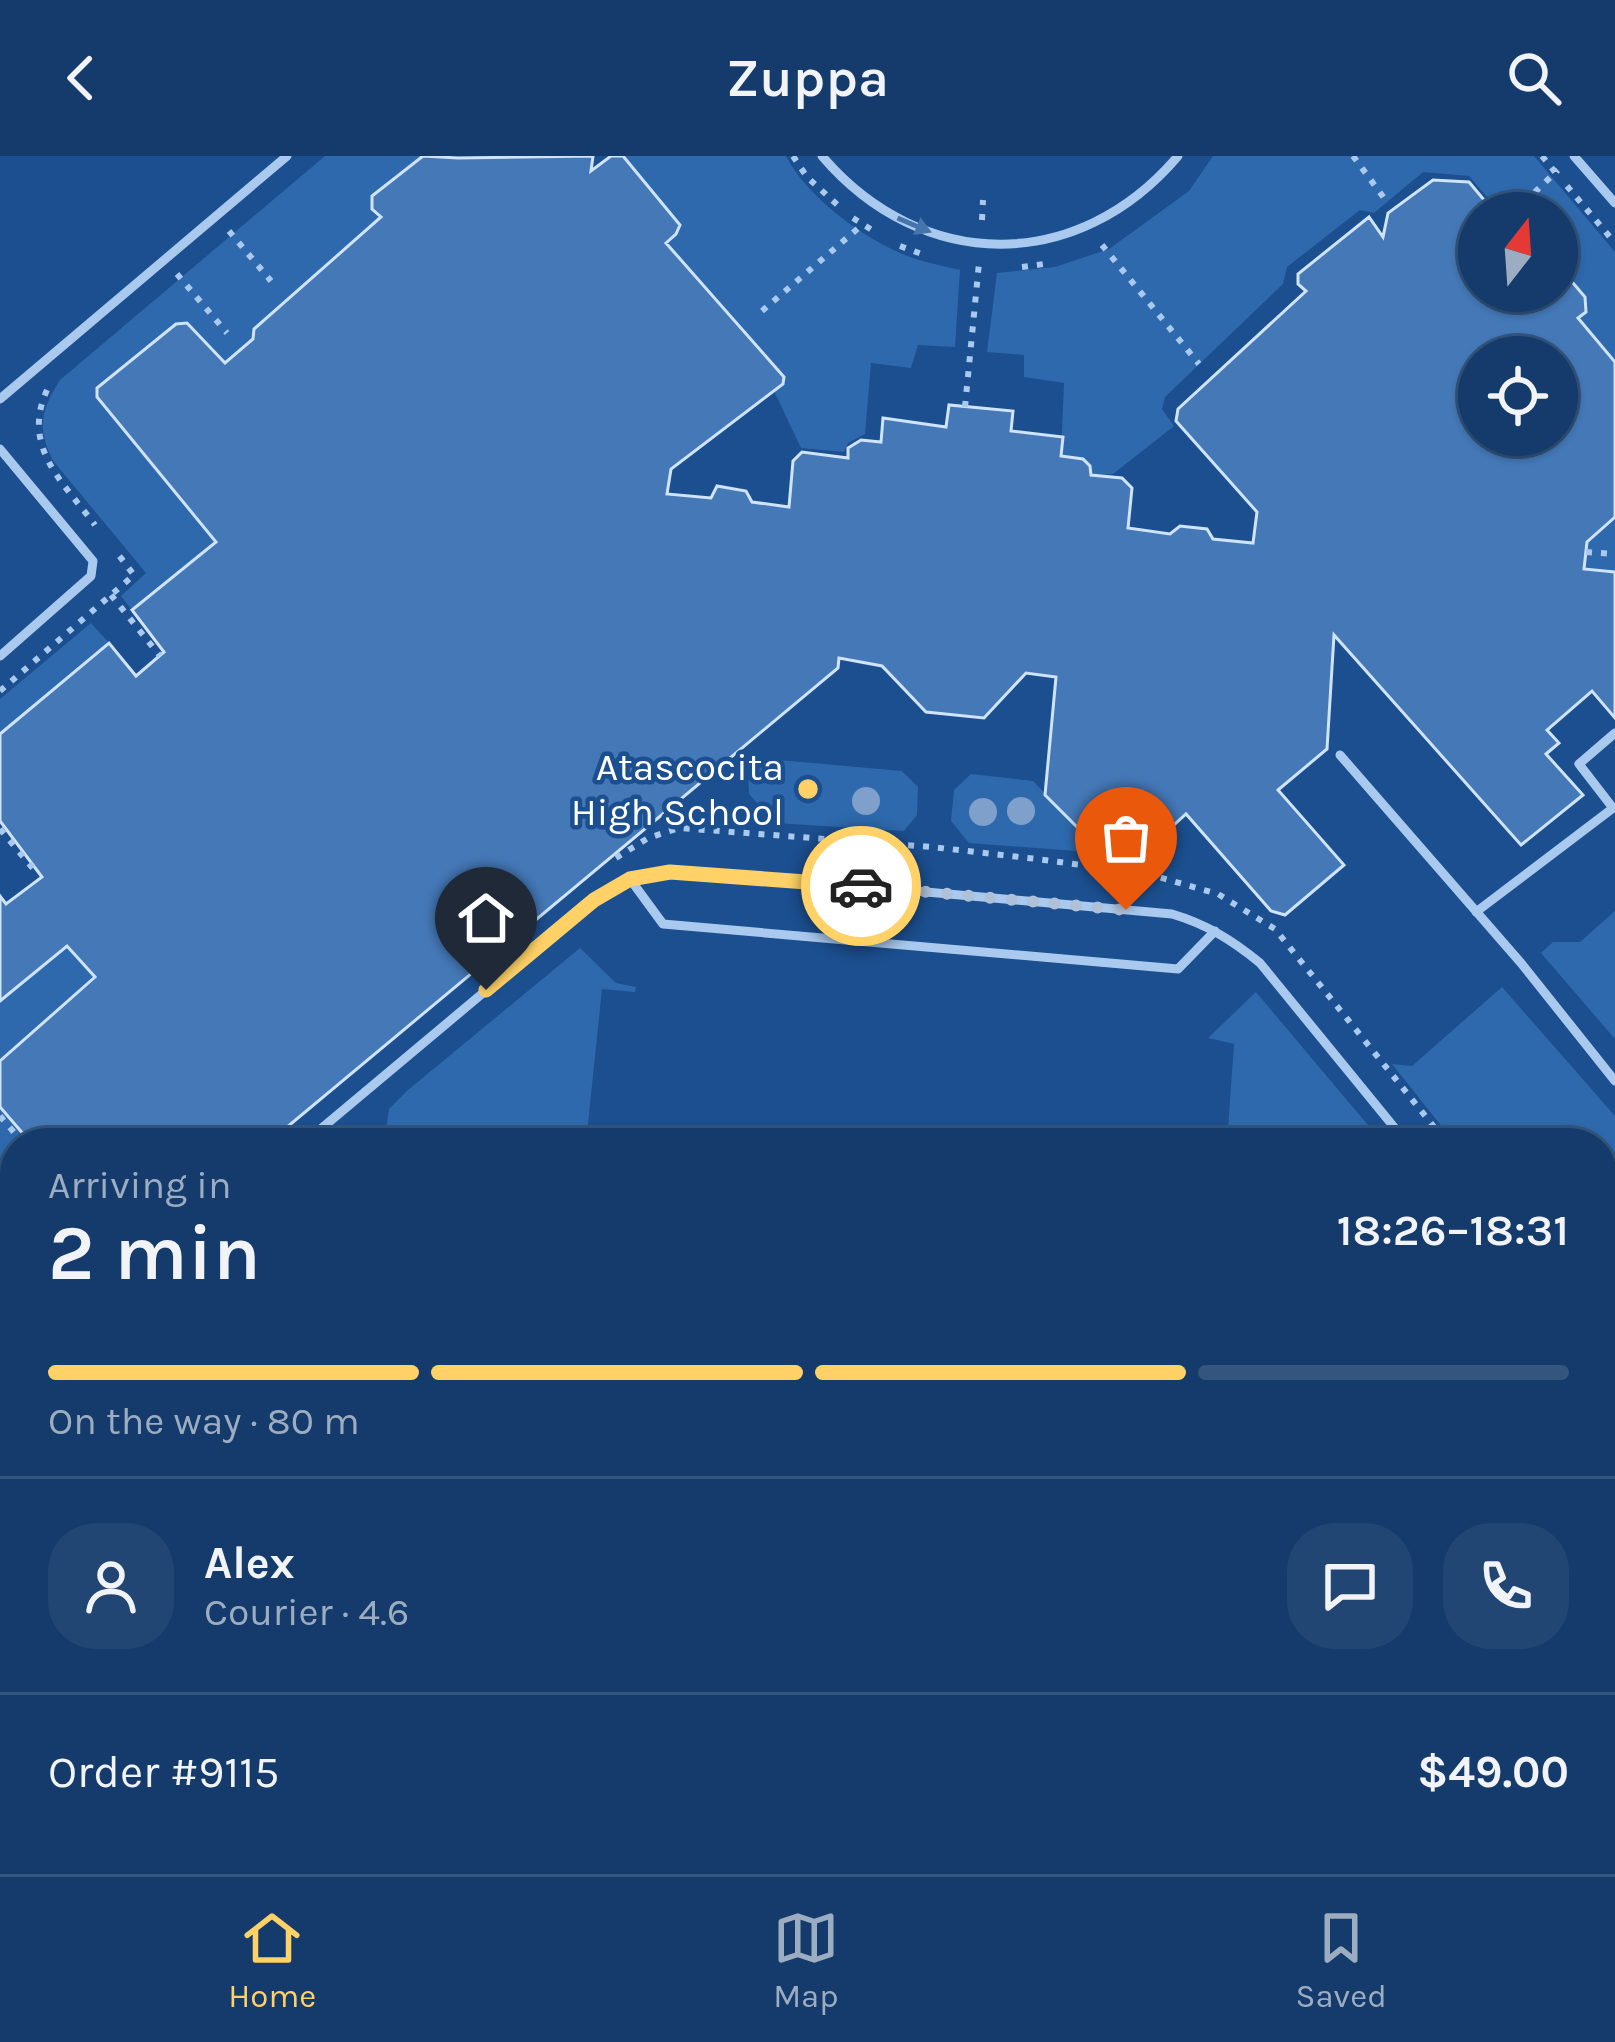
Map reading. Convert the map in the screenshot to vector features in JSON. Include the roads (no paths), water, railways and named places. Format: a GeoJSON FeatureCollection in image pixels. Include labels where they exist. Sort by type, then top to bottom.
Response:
{"type":"FeatureCollection","features":[{"type":"Feature","properties":{"kind":"lane"},"geometry":{"type":"LineString","coordinates":[[0,399],[287,156]]}},
{"type":"Feature","properties":{"kind":"lane"},"geometry":{"type":"LineString","coordinates":[[822,156],[851,188],[920,230],[959,241],[1000,244],[1040,241],[1080,230],[1116,212],[1148,188],[1178,156]]}},
{"type":"Feature","properties":{"kind":"lane"},"geometry":{"type":"LineString","coordinates":[[1574,156],[1615,203]]}},
{"type":"Feature","properties":{"kind":"lane"},"geometry":{"type":"LineString","coordinates":[[0,449],[94,561],[91,577],[0,656]]}},
{"type":"Feature","properties":{"kind":"lane"},"geometry":{"type":"LineString","coordinates":[[1477,912],[1613,808],[1579,764],[1615,733]]}},
{"type":"Feature","properties":{"kind":"lane"},"geometry":{"type":"LineString","coordinates":[[1340,755],[1615,1081]]}},
{"type":"Feature","properties":{"kind":"lane"},"geometry":{"type":"LineString","coordinates":[[323,1128],[594,900],[630,879],[670,872],[1172,914],[1201,923],[1260,963],[1395,1128]]}},
{"type":"Feature","properties":{"kind":"lane"},"geometry":{"type":"LineString","coordinates":[[630,879],[663,925],[1178,969],[1215,931]]}},
{"type":"Feature","properties":{"kind":"place","name":"Atascocita High School"},"geometry":{"type":"Point","coordinates":[808,789]}}]}
